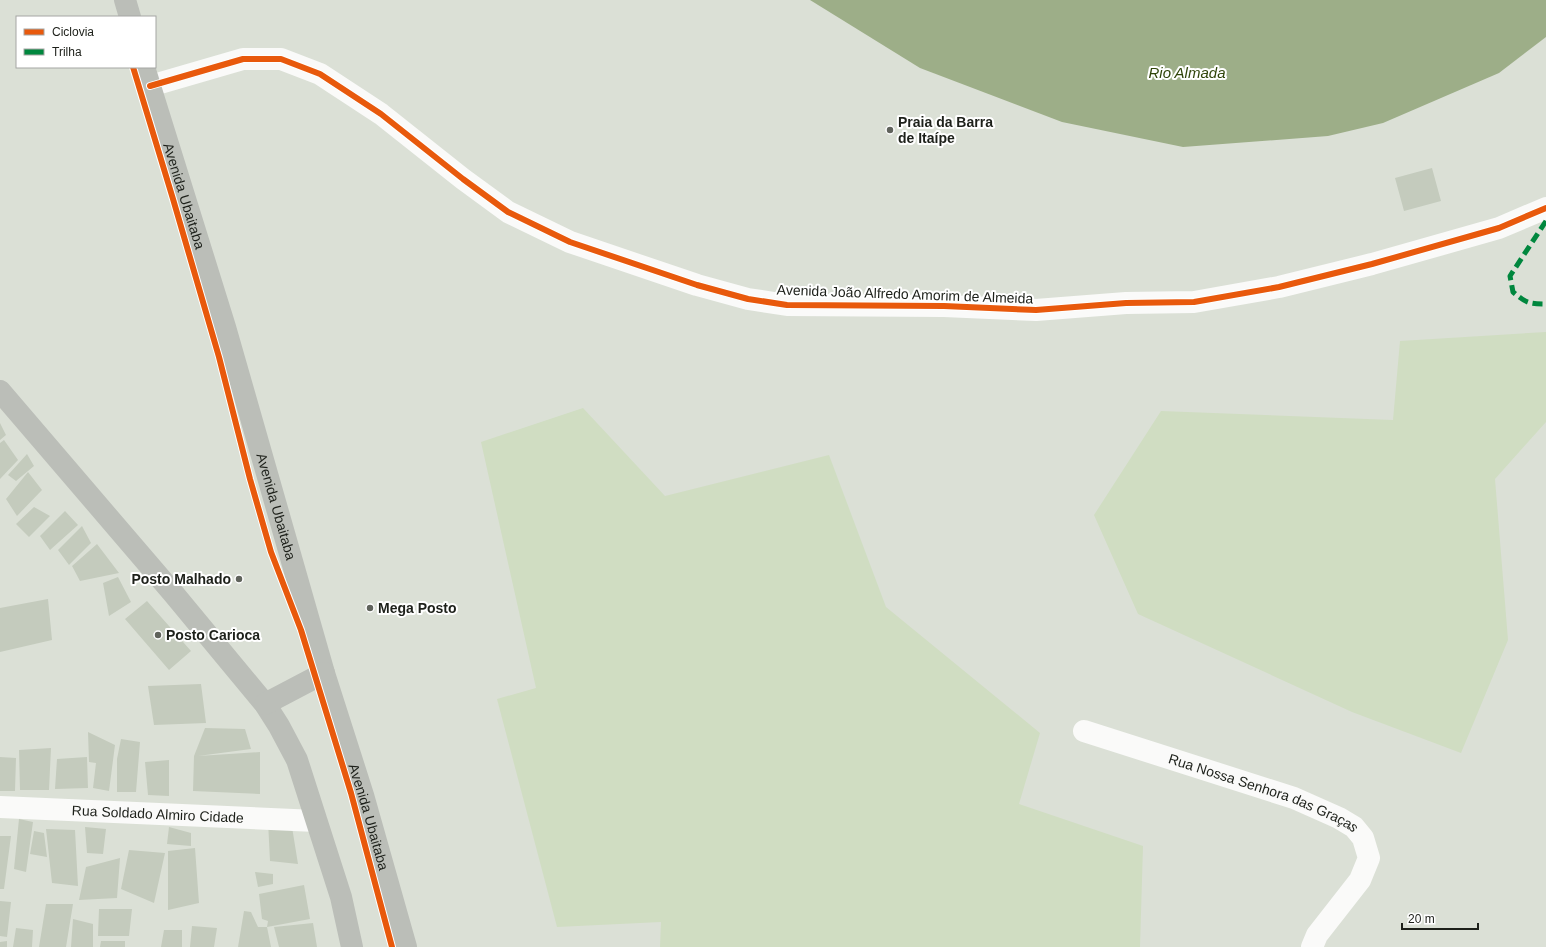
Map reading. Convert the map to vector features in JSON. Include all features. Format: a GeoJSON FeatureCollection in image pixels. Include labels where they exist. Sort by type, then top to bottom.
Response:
{"type":"FeatureCollection","features":[{"type":"Feature","properties":{"kind":"main road"},"geometry":{"type":"LineString","coordinates":[[125,0],[130,16]]}},
{"type":"Feature","properties":{"kind":"main road","name":"Avenida Ubaitaba"},"geometry":{"type":"LineString","coordinates":[[147,76],[225,327],[324,674],[363,795],[406,947]]}},
{"type":"Feature","properties":{"kind":"main road"},"geometry":{"type":"LineString","coordinates":[[0,391],[173,593],[265,704],[279,726],[297,760],[341,897],[352,947]]}},
{"type":"Feature","properties":{"kind":"main road"},"geometry":{"type":"LineString","coordinates":[[265,704],[324,674]]}},
{"type":"Feature","properties":{"kind":"street","name":"Avenida João Alfredo Amorim de Almeida"},"geometry":{"type":"LineString","coordinates":[[147,76],[243,59],[281,59],[320,74],[381,114],[463,179],[508,212],[570,242],[697,285],[748,299],[787,305],[944,306],[1036,310],[1126,303],[1194,302],[1279,287],[1372,264],[1499,228],[1546,208]]}},
{"type":"Feature","properties":{"kind":"street","name":"Rua Nossa Senhora das Graças"},"geometry":{"type":"LineString","coordinates":[[1084,731],[1294,798],[1339,818],[1354,827],[1364,838],[1369,858],[1360,880],[1317,935],[1312,947]]}},
{"type":"Feature","properties":{"kind":"street","name":"Rua Soldado Almiro Cidade"},"geometry":{"type":"LineString","coordinates":[[0,807],[316,821]]}},
{"type":"Feature","properties":{"kind":"shaded area"},"geometry":{"type":"Polygon","coordinates":[[[1546,332],[1546,422],[1495,479],[1508,640],[1461,753],[1352,712],[1138,614],[1094,515],[1161,411],[1393,420],[1400,341],[1546,332]]]}},
{"type":"Feature","properties":{"kind":"shaded area"},"geometry":{"type":"Polygon","coordinates":[[[583,408],[665,496],[829,455],[886,607],[1040,733],[1019,804],[1143,846],[1140,947],[660,947],[661,922],[557,927],[497,699],[536,688],[481,442],[583,408]]]}},
{"type":"Feature","properties":{"kind":"water","name":"Rio Almada"},"geometry":{"type":"Polygon","coordinates":[[[810,0],[1546,0],[1546,37],[1499,73],[1383,123],[1328,136],[1183,147],[1062,122],[920,68],[810,0]]]}},
{"type":"Feature","properties":{"kind":"building"},"geometry":{"type":"Polygon","coordinates":[[[1432,168],[1441,201],[1404,211],[1395,178],[1432,168]]]}},
{"type":"Feature","properties":{"kind":"building"},"geometry":{"type":"Polygon","coordinates":[[[0,423],[6,435],[0,440],[0,423]]]}},
{"type":"Feature","properties":{"kind":"building"},"geometry":{"type":"Polygon","coordinates":[[[4,440],[18,460],[0,479],[0,443],[4,440]]]}},
{"type":"Feature","properties":{"kind":"building"},"geometry":{"type":"Polygon","coordinates":[[[27,454],[34,466],[16,481],[8,475],[27,454]]]}},
{"type":"Feature","properties":{"kind":"building"},"geometry":{"type":"Polygon","coordinates":[[[28,472],[42,490],[17,516],[6,499],[28,472]]]}},
{"type":"Feature","properties":{"kind":"building"},"geometry":{"type":"Polygon","coordinates":[[[34,507],[50,516],[29,537],[16,524],[34,507]]]}},
{"type":"Feature","properties":{"kind":"building"},"geometry":{"type":"Polygon","coordinates":[[[65,511],[78,525],[50,550],[40,536],[65,511]]]}},
{"type":"Feature","properties":{"kind":"building"},"geometry":{"type":"Polygon","coordinates":[[[82,526],[91,543],[69,565],[58,550],[82,526]]]}},
{"type":"Feature","properties":{"kind":"building"},"geometry":{"type":"Polygon","coordinates":[[[97,544],[119,573],[80,581],[72,566],[97,544]]]}},
{"type":"Feature","properties":{"kind":"building"},"geometry":{"type":"Polygon","coordinates":[[[118,577],[131,602],[109,616],[103,583],[118,577]]]}},
{"type":"Feature","properties":{"kind":"building"},"geometry":{"type":"Polygon","coordinates":[[[48,599],[52,640],[0,652],[0,608],[48,599]]]}},
{"type":"Feature","properties":{"kind":"building","name":"Posto Carioca"},"geometry":{"type":"Polygon","coordinates":[[[147,601],[191,651],[169,670],[125,619],[147,601]]]}},
{"type":"Feature","properties":{"kind":"building"},"geometry":{"type":"Polygon","coordinates":[[[201,684],[206,723],[154,725],[148,686],[201,684]]]}},
{"type":"Feature","properties":{"kind":"building"},"geometry":{"type":"Polygon","coordinates":[[[205,728],[245,729],[251,749],[198,756],[260,752],[260,794],[193,791],[194,756],[205,728]]]}},
{"type":"Feature","properties":{"kind":"building"},"geometry":{"type":"Polygon","coordinates":[[[88,732],[115,745],[109,791],[93,788],[96,763],[89,762],[88,732]]]}},
{"type":"Feature","properties":{"kind":"building"},"geometry":{"type":"Polygon","coordinates":[[[121,739],[140,742],[136,792],[117,792],[117,759],[121,739]]]}},
{"type":"Feature","properties":{"kind":"building"},"geometry":{"type":"Polygon","coordinates":[[[51,748],[49,790],[20,790],[19,750],[51,748]]]}},
{"type":"Feature","properties":{"kind":"building"},"geometry":{"type":"Polygon","coordinates":[[[0,757],[16,758],[15,791],[0,791],[0,757]]]}},
{"type":"Feature","properties":{"kind":"building"},"geometry":{"type":"Polygon","coordinates":[[[87,757],[88,788],[55,789],[57,759],[87,757]]]}},
{"type":"Feature","properties":{"kind":"building"},"geometry":{"type":"Polygon","coordinates":[[[169,760],[169,796],[148,795],[145,762],[169,760]]]}},
{"type":"Feature","properties":{"kind":"building"},"geometry":{"type":"Polygon","coordinates":[[[19,819],[33,822],[26,872],[14,869],[19,819]]]}},
{"type":"Feature","properties":{"kind":"building"},"geometry":{"type":"Polygon","coordinates":[[[268,821],[292,827],[298,864],[270,861],[268,821]]]}},
{"type":"Feature","properties":{"kind":"building"},"geometry":{"type":"Polygon","coordinates":[[[85,827],[106,829],[103,854],[87,853],[85,827]]]}},
{"type":"Feature","properties":{"kind":"building"},"geometry":{"type":"Polygon","coordinates":[[[169,827],[191,833],[191,846],[167,844],[169,827]]]}},
{"type":"Feature","properties":{"kind":"building"},"geometry":{"type":"Polygon","coordinates":[[[46,829],[75,830],[78,886],[52,883],[46,829]]]}},
{"type":"Feature","properties":{"kind":"building"},"geometry":{"type":"Polygon","coordinates":[[[34,831],[44,833],[47,857],[30,854],[34,831]]]}},
{"type":"Feature","properties":{"kind":"building"},"geometry":{"type":"Polygon","coordinates":[[[0,836],[11,836],[4,889],[0,889],[0,836]]]}},
{"type":"Feature","properties":{"kind":"building"},"geometry":{"type":"Polygon","coordinates":[[[195,848],[199,903],[168,910],[168,851],[195,848]]]}},
{"type":"Feature","properties":{"kind":"building"},"geometry":{"type":"Polygon","coordinates":[[[129,850],[165,853],[154,903],[121,889],[129,850]]]}},
{"type":"Feature","properties":{"kind":"building"},"geometry":{"type":"Polygon","coordinates":[[[120,858],[117,898],[79,900],[86,867],[120,858]]]}},
{"type":"Feature","properties":{"kind":"building"},"geometry":{"type":"Polygon","coordinates":[[[255,872],[273,874],[273,884],[258,887],[255,872]]]}},
{"type":"Feature","properties":{"kind":"building"},"geometry":{"type":"Polygon","coordinates":[[[304,885],[310,919],[267,927],[268,921],[262,919],[259,894],[304,885]]]}},
{"type":"Feature","properties":{"kind":"building"},"geometry":{"type":"Polygon","coordinates":[[[0,901],[11,902],[7,937],[0,936],[0,901]]]}},
{"type":"Feature","properties":{"kind":"building"},"geometry":{"type":"Polygon","coordinates":[[[46,904],[73,904],[66,947],[39,947],[46,904]]]}},
{"type":"Feature","properties":{"kind":"building"},"geometry":{"type":"Polygon","coordinates":[[[99,909],[132,909],[129,936],[98,936],[99,909]]]}},
{"type":"Feature","properties":{"kind":"building"},"geometry":{"type":"Polygon","coordinates":[[[244,911],[251,912],[258,927],[267,927],[271,947],[238,947],[244,911]]]}},
{"type":"Feature","properties":{"kind":"building"},"geometry":{"type":"Polygon","coordinates":[[[73,919],[93,924],[93,947],[71,947],[73,919]]]}},
{"type":"Feature","properties":{"kind":"building"},"geometry":{"type":"Polygon","coordinates":[[[313,923],[317,947],[279,947],[274,927],[313,923]]]}},
{"type":"Feature","properties":{"kind":"building"},"geometry":{"type":"Polygon","coordinates":[[[192,926],[217,928],[214,947],[190,947],[192,926]]]}},
{"type":"Feature","properties":{"kind":"building"},"geometry":{"type":"Polygon","coordinates":[[[16,928],[33,930],[32,947],[13,947],[16,928]]]}},
{"type":"Feature","properties":{"kind":"building"},"geometry":{"type":"Polygon","coordinates":[[[164,930],[182,930],[182,947],[161,947],[164,930]]]}},
{"type":"Feature","properties":{"kind":"building"},"geometry":{"type":"Polygon","coordinates":[[[7,941],[7,947],[0,947],[0,942],[7,941]]]}},
{"type":"Feature","properties":{"kind":"building"},"geometry":{"type":"Polygon","coordinates":[[[101,941],[125,941],[125,947],[100,947],[101,941]]]}},
{"type":"Feature","properties":{"kind":"marked path"},"geometry":{"type":"LineString","coordinates":[[1546,221],[1510,276],[1513,292],[1517,296],[1528,302],[1546,304]]}},
{"type":"Feature","properties":{"kind":"cycle path"},"geometry":{"type":"LineString","coordinates":[[150,86],[243,59],[281,59],[320,74],[381,114],[463,179],[508,212],[570,242],[697,285],[748,299],[787,305],[944,306],[1036,310],[1126,303],[1194,302],[1279,287],[1372,264],[1499,228],[1546,208]]}},
{"type":"Feature","properties":{"kind":"cycle path"},"geometry":{"type":"LineString","coordinates":[[133,68],[219,357],[250,479],[271,552],[301,630],[351,793],[392,947]]}},
{"type":"Feature","properties":{"kind":"place","name":"Praia da Barra de Itaípe"},"geometry":{"type":"Point","coordinates":[890,130]}},
{"type":"Feature","properties":{"kind":"place","name":"Posto Malhado"},"geometry":{"type":"Point","coordinates":[239,579]}},
{"type":"Feature","properties":{"kind":"place","name":"Mega Posto"},"geometry":{"type":"Point","coordinates":[370,608]}},
{"type":"Feature","properties":{"kind":"place","name":"Posto Carioca"},"geometry":{"type":"Point","coordinates":[158,635]}}]}
